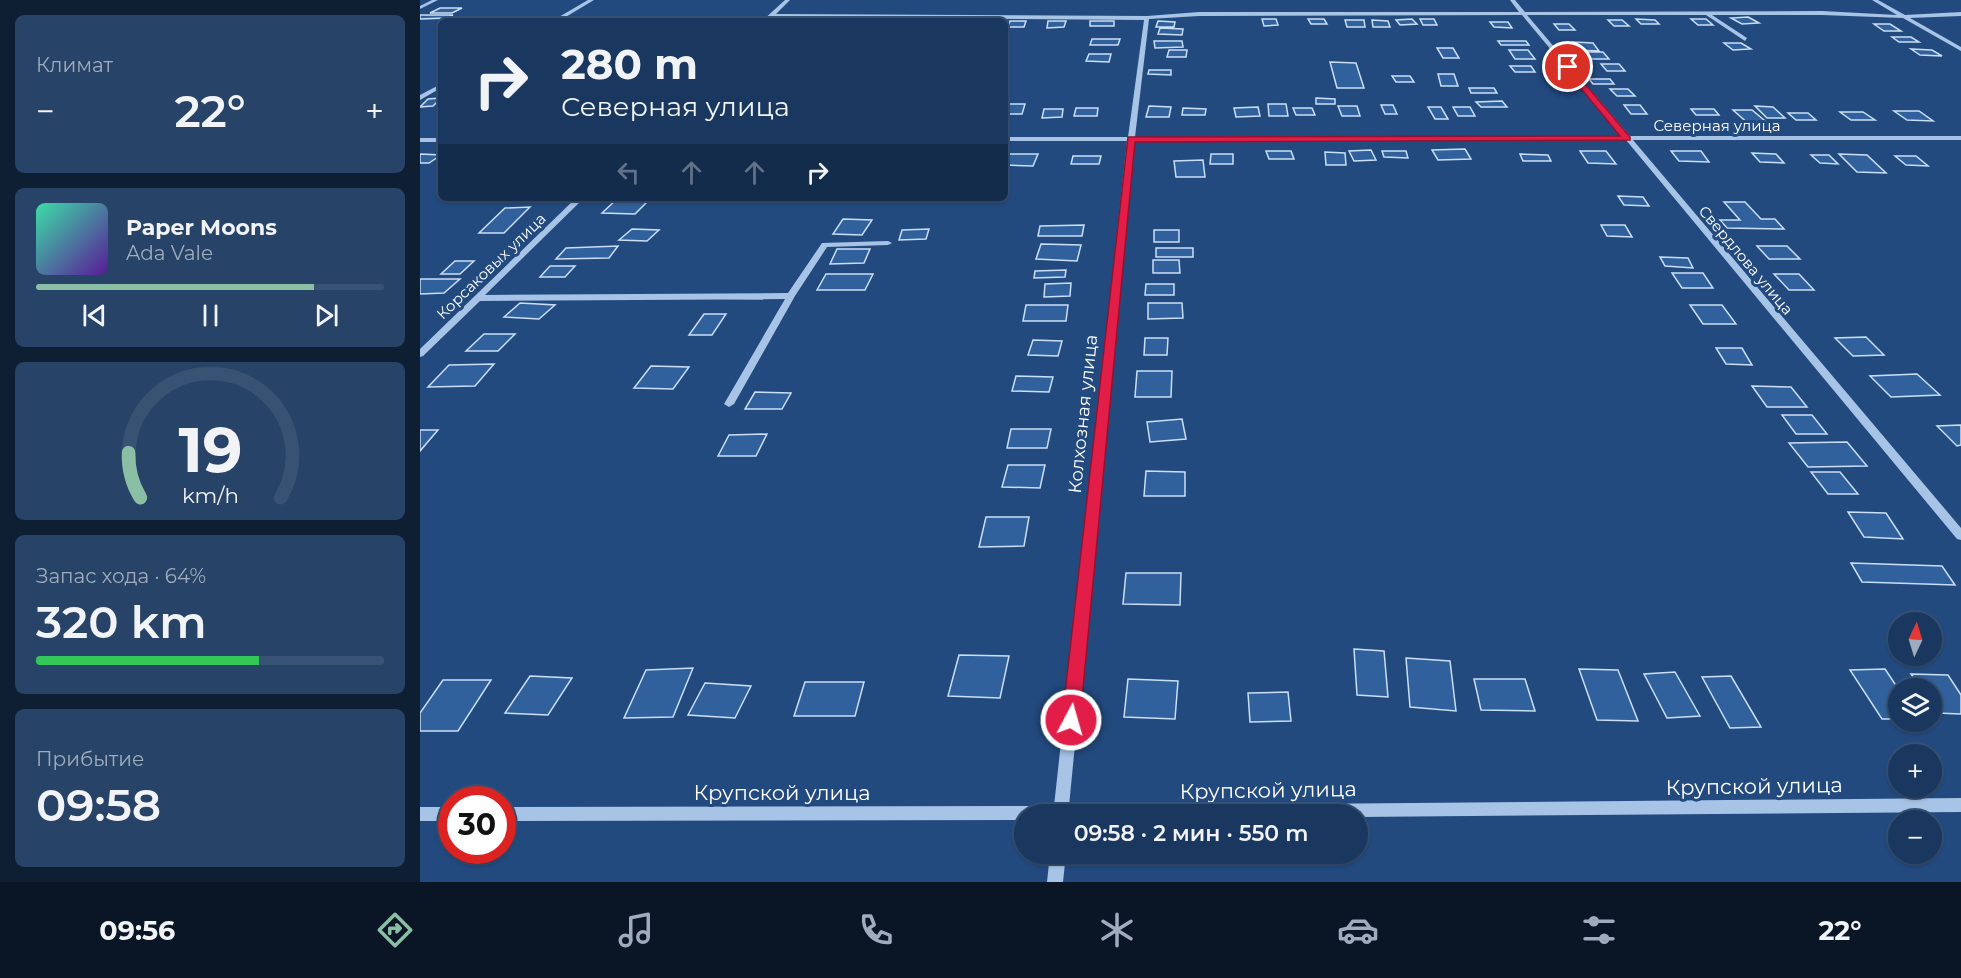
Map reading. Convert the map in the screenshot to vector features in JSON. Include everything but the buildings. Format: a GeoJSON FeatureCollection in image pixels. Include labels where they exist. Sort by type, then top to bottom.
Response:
{"type":"FeatureCollection","features":[{"type":"Feature","properties":{"kind":"street"},"geometry":{"type":"LineString","coordinates":[[420,8],[436,0]]}},
{"type":"Feature","properties":{"kind":"street"},"geometry":{"type":"LineString","coordinates":[[560,18],[592,0]]}},
{"type":"Feature","properties":{"kind":"street"},"geometry":{"type":"LineString","coordinates":[[768,18],[788,0]]}},
{"type":"Feature","properties":{"kind":"street","name":"Свердлова улица"},"geometry":{"type":"LineString","coordinates":[[1512,0],[1961,536]]}},
{"type":"Feature","properties":{"kind":"street"},"geometry":{"type":"LineString","coordinates":[[1874,0],[1961,49]]}},
{"type":"Feature","properties":{"kind":"street"},"geometry":{"type":"LineString","coordinates":[[1707,13],[1745,39]]}},
{"type":"Feature","properties":{"kind":"street"},"geometry":{"type":"LineString","coordinates":[[772,15],[1147,18],[1199,14],[1822,13],[1906,17],[1961,14]]}},
{"type":"Feature","properties":{"kind":"street","name":"Колхозная улица"},"geometry":{"type":"LineString","coordinates":[[1062,804],[1131,139],[1147,18]]}},
{"type":"Feature","properties":{"kind":"street"},"geometry":{"type":"LineString","coordinates":[[420,98],[438,88]]}},
{"type":"Feature","properties":{"kind":"street","name":"Северная улица"},"geometry":{"type":"LineString","coordinates":[[1008,139],[1961,138]]}},
{"type":"Feature","properties":{"kind":"street"},"geometry":{"type":"LineString","coordinates":[[420,140],[438,140]]}},
{"type":"Feature","properties":{"kind":"street","name":"Корсаковых улица"},"geometry":{"type":"LineString","coordinates":[[420,354],[577,201]]}},
{"type":"Feature","properties":{"kind":"street"},"geometry":{"type":"LineString","coordinates":[[729,404],[791,296],[825,245],[888,243]]}},
{"type":"Feature","properties":{"kind":"street"},"geometry":{"type":"LineString","coordinates":[[477,298],[791,296]]}},
{"type":"Feature","properties":{"kind":"street","name":"Крупской улица"},"geometry":{"type":"LineString","coordinates":[[1368,811],[1961,805]]}},
{"type":"Feature","properties":{"kind":"street"},"geometry":{"type":"LineString","coordinates":[[420,814],[438,814]]}},
{"type":"Feature","properties":{"kind":"street","name":"Крупской улица"},"geometry":{"type":"LineString","coordinates":[[516,814],[1014,814]]}},
{"type":"Feature","properties":{"kind":"street"},"geometry":{"type":"LineString","coordinates":[[1055,882],[1057,864]]}},
{"type":"Feature","properties":{"kind":"route"},"geometry":{"type":"LineString","coordinates":[[1071,720],[1131,139],[1627,139],[1568,67]]}}]}
